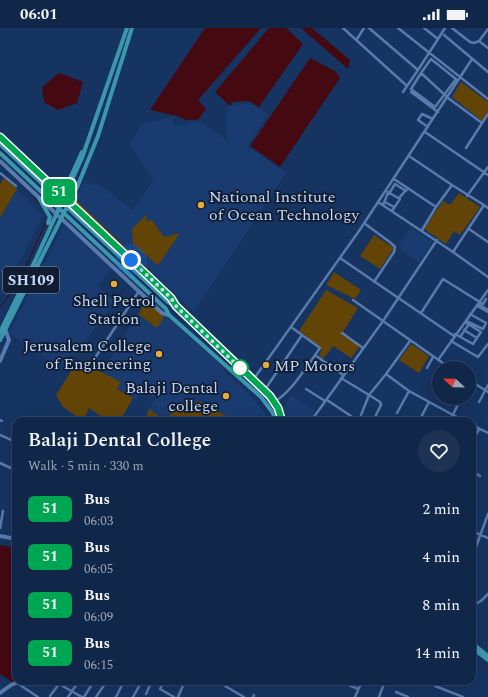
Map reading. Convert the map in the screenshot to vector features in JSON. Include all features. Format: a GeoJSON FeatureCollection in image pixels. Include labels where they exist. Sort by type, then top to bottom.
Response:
{"type":"FeatureCollection","features":[{"type":"Feature","properties":{"kind":"main road","name":"SH109"},"geometry":{"type":"LineString","coordinates":[[0,332],[55,214],[65,197],[91,133],[127,28]]}},
{"type":"Feature","properties":{"kind":"main road","name":"SH109"},"geometry":{"type":"LineString","coordinates":[[0,340],[70,202],[96,141],[132,28]]}},
{"type":"Feature","properties":{"kind":"main road"},"geometry":{"type":"LineString","coordinates":[[0,144],[168,302],[176,306],[250,376],[274,401],[280,417]]}},
{"type":"Feature","properties":{"kind":"main road"},"geometry":{"type":"LineString","coordinates":[[0,153],[166,308],[170,315],[266,403],[273,417]]}},
{"type":"Feature","properties":{"kind":"main road"},"geometry":{"type":"LineString","coordinates":[[43,178],[62,186],[67,184],[76,167]]}},
{"type":"Feature","properties":{"kind":"main road"},"geometry":{"type":"LineString","coordinates":[[38,253],[37,249],[50,217],[39,198]]}},
{"type":"Feature","properties":{"kind":"main road"},"geometry":{"type":"LineString","coordinates":[[244,383],[250,376]]}},
{"type":"Feature","properties":{"kind":"main road"},"geometry":{"type":"LineString","coordinates":[[476,646],[488,656]]}},
{"type":"Feature","properties":{"kind":"main road"},"geometry":{"type":"LineString","coordinates":[[476,651],[488,660]]}},
{"type":"Feature","properties":{"kind":"street"},"geometry":{"type":"LineString","coordinates":[[343,28],[357,39],[407,86]]}},
{"type":"Feature","properties":{"kind":"street"},"geometry":{"type":"LineString","coordinates":[[357,39],[364,28]]}},
{"type":"Feature","properties":{"kind":"street"},"geometry":{"type":"LineString","coordinates":[[369,28],[418,70]]}},
{"type":"Feature","properties":{"kind":"street"},"geometry":{"type":"LineString","coordinates":[[398,28],[488,99]]}},
{"type":"Feature","properties":{"kind":"street"},"geometry":{"type":"LineString","coordinates":[[424,28],[438,39]]}},
{"type":"Feature","properties":{"kind":"street"},"geometry":{"type":"LineString","coordinates":[[403,92],[445,28]]}},
{"type":"Feature","properties":{"kind":"street"},"geometry":{"type":"LineString","coordinates":[[452,28],[474,44],[479,41],[488,30],[484,28]]}},
{"type":"Feature","properties":{"kind":"street"},"geometry":{"type":"LineString","coordinates":[[444,36],[488,72]]}},
{"type":"Feature","properties":{"kind":"street"},"geometry":{"type":"LineString","coordinates":[[479,41],[488,48]]}},
{"type":"Feature","properties":{"kind":"street"},"geometry":{"type":"LineString","coordinates":[[472,59],[461,78],[446,96],[434,107],[411,89],[420,73],[431,60],[455,78],[455,81],[446,96],[438,112],[394,179],[383,200],[392,211],[437,240],[488,277]]}},
{"type":"Feature","properties":{"kind":"street"},"geometry":{"type":"LineString","coordinates":[[420,73],[446,96],[482,123]]}},
{"type":"Feature","properties":{"kind":"street"},"geometry":{"type":"LineString","coordinates":[[411,92],[438,112]]}},
{"type":"Feature","properties":{"kind":"street"},"geometry":{"type":"LineString","coordinates":[[428,127],[418,120],[422,114],[433,119]]}},
{"type":"Feature","properties":{"kind":"street"},"geometry":{"type":"LineString","coordinates":[[466,148],[488,114]]}},
{"type":"Feature","properties":{"kind":"street"},"geometry":{"type":"LineString","coordinates":[[425,132],[488,175]]}},
{"type":"Feature","properties":{"kind":"street"},"geometry":{"type":"LineString","coordinates":[[0,137],[171,298],[176,306]]}},
{"type":"Feature","properties":{"kind":"street"},"geometry":{"type":"LineString","coordinates":[[409,156],[467,196],[488,208]]}},
{"type":"Feature","properties":{"kind":"street"},"geometry":{"type":"LineString","coordinates":[[0,161],[61,220],[140,291],[162,313],[170,315]]}},
{"type":"Feature","properties":{"kind":"street"},"geometry":{"type":"LineString","coordinates":[[467,196],[488,167]]}},
{"type":"Feature","properties":{"kind":"street"},"geometry":{"type":"LineString","coordinates":[[0,173],[16,186]]}},
{"type":"Feature","properties":{"kind":"street"},"geometry":{"type":"LineString","coordinates":[[394,179],[436,207]]}},
{"type":"Feature","properties":{"kind":"street"},"geometry":{"type":"LineString","coordinates":[[253,380],[378,202],[395,184],[407,189]]}},
{"type":"Feature","properties":{"kind":"street"},"geometry":{"type":"LineString","coordinates":[[422,230],[452,185]]}},
{"type":"Feature","properties":{"kind":"street"},"geometry":{"type":"LineString","coordinates":[[388,191],[400,198],[407,189]]}},
{"type":"Feature","properties":{"kind":"street"},"geometry":{"type":"LineString","coordinates":[[388,191],[400,199],[392,211]]}},
{"type":"Feature","properties":{"kind":"street"},"geometry":{"type":"LineString","coordinates":[[378,202],[394,207]]}},
{"type":"Feature","properties":{"kind":"street"},"geometry":{"type":"LineString","coordinates":[[453,252],[484,205]]}},
{"type":"Feature","properties":{"kind":"street"},"geometry":{"type":"LineString","coordinates":[[364,223],[392,243],[395,247],[394,252],[374,282]]}},
{"type":"Feature","properties":{"kind":"street"},"geometry":{"type":"LineString","coordinates":[[469,229],[488,242]]}},
{"type":"Feature","properties":{"kind":"street"},"geometry":{"type":"LineString","coordinates":[[315,417],[342,376],[383,321],[437,240]]}},
{"type":"Feature","properties":{"kind":"street"},"geometry":{"type":"LineString","coordinates":[[340,258],[454,335],[473,344],[481,332],[465,321]]}},
{"type":"Feature","properties":{"kind":"street"},"geometry":{"type":"LineString","coordinates":[[421,313],[443,279],[482,302],[488,311]]}},
{"type":"Feature","properties":{"kind":"street"},"geometry":{"type":"LineString","coordinates":[[353,300],[438,360],[454,335],[482,302],[488,290]]}},
{"type":"Feature","properties":{"kind":"street"},"geometry":{"type":"LineString","coordinates":[[95,358],[140,291]]}},
{"type":"Feature","properties":{"kind":"street"},"geometry":{"type":"LineString","coordinates":[[465,321],[483,329],[486,323],[471,314]]}},
{"type":"Feature","properties":{"kind":"street"},"geometry":{"type":"LineString","coordinates":[[471,314],[488,322]]}},
{"type":"Feature","properties":{"kind":"street"},"geometry":{"type":"LineString","coordinates":[[460,337],[469,324]]}},
{"type":"Feature","properties":{"kind":"street"},"geometry":{"type":"LineString","coordinates":[[274,401],[279,400],[286,392],[320,348],[291,327]]}},
{"type":"Feature","properties":{"kind":"street"},"geometry":{"type":"LineString","coordinates":[[0,362],[8,340],[5,329]]}},
{"type":"Feature","properties":{"kind":"street"},"geometry":{"type":"LineString","coordinates":[[464,330],[477,338]]}},
{"type":"Feature","properties":{"kind":"street"},"geometry":{"type":"LineString","coordinates":[[342,333],[364,348]]}},
{"type":"Feature","properties":{"kind":"street"},"geometry":{"type":"LineString","coordinates":[[264,391],[302,336]]}},
{"type":"Feature","properties":{"kind":"street"},"geometry":{"type":"LineString","coordinates":[[361,415],[369,395],[410,341]]}},
{"type":"Feature","properties":{"kind":"street"},"geometry":{"type":"LineString","coordinates":[[450,341],[478,357],[488,344]]}},
{"type":"Feature","properties":{"kind":"street"},"geometry":{"type":"LineString","coordinates":[[315,355],[380,402],[381,405],[375,417]]}},
{"type":"Feature","properties":{"kind":"street"},"geometry":{"type":"LineString","coordinates":[[427,368],[433,357]]}},
{"type":"Feature","properties":{"kind":"street"},"geometry":{"type":"LineString","coordinates":[[386,374],[409,391],[457,417]]}},
{"type":"Feature","properties":{"kind":"street"},"geometry":{"type":"LineString","coordinates":[[476,384],[487,391]]}},
{"type":"Feature","properties":{"kind":"street"},"geometry":{"type":"LineString","coordinates":[[478,402],[487,391],[488,385]]}},
{"type":"Feature","properties":{"kind":"street"},"geometry":{"type":"LineString","coordinates":[[306,389],[351,416]]}},
{"type":"Feature","properties":{"kind":"street"},"geometry":{"type":"LineString","coordinates":[[397,413],[409,391]]}},
{"type":"Feature","properties":{"kind":"street"},"geometry":{"type":"LineString","coordinates":[[421,417],[429,402]]}},
{"type":"Feature","properties":{"kind":"street"},"geometry":{"type":"LineString","coordinates":[[453,415],[458,405]]}},
{"type":"Feature","properties":{"kind":"street"},"geometry":{"type":"LineString","coordinates":[[476,427],[488,433]]}},
{"type":"Feature","properties":{"kind":"street"},"geometry":{"type":"LineString","coordinates":[[476,435],[479,429]]}},
{"type":"Feature","properties":{"kind":"street"},"geometry":{"type":"LineString","coordinates":[[0,435],[12,440]]}},
{"type":"Feature","properties":{"kind":"street"},"geometry":{"type":"LineString","coordinates":[[0,463],[12,469]]}},
{"type":"Feature","properties":{"kind":"street"},"geometry":{"type":"LineString","coordinates":[[476,474],[480,476]]}},
{"type":"Feature","properties":{"kind":"street"},"geometry":{"type":"LineString","coordinates":[[0,528],[3,511]]}},
{"type":"Feature","properties":{"kind":"street"},"geometry":{"type":"LineString","coordinates":[[476,546],[488,514]]}},
{"type":"Feature","properties":{"kind":"street"},"geometry":{"type":"LineString","coordinates":[[476,533],[488,538]]}},
{"type":"Feature","properties":{"kind":"street"},"geometry":{"type":"LineString","coordinates":[[0,536],[12,539]]}},
{"type":"Feature","properties":{"kind":"street"},"geometry":{"type":"LineString","coordinates":[[476,604],[481,602],[488,594]]}},
{"type":"Feature","properties":{"kind":"street"},"geometry":{"type":"LineString","coordinates":[[0,693],[14,685]]}},
{"type":"Feature","properties":{"kind":"street"},"geometry":{"type":"LineString","coordinates":[[23,685],[38,697]]}},
{"type":"Feature","properties":{"kind":"street"},"geometry":{"type":"LineString","coordinates":[[50,696],[58,685]]}},
{"type":"Feature","properties":{"kind":"street"},"geometry":{"type":"LineString","coordinates":[[61,685],[83,697],[91,685]]}},
{"type":"Feature","properties":{"kind":"street"},"geometry":{"type":"LineString","coordinates":[[68,697],[76,685]]}},
{"type":"Feature","properties":{"kind":"street"},"geometry":{"type":"LineString","coordinates":[[96,697],[104,685]]}},
{"type":"Feature","properties":{"kind":"street"},"geometry":{"type":"LineString","coordinates":[[116,697],[122,685]]}},
{"type":"Feature","properties":{"kind":"street"},"geometry":{"type":"LineString","coordinates":[[133,697],[140,685]]}},
{"type":"Feature","properties":{"kind":"street"},"geometry":{"type":"LineString","coordinates":[[146,694],[150,685]]}},
{"type":"Feature","properties":{"kind":"street"},"geometry":{"type":"LineString","coordinates":[[162,685],[160,689],[167,695],[174,697]]}},
{"type":"Feature","properties":{"kind":"street"},"geometry":{"type":"LineString","coordinates":[[178,697],[183,685]]}},
{"type":"Feature","properties":{"kind":"street"},"geometry":{"type":"LineString","coordinates":[[349,685],[358,689]]}},
{"type":"Feature","properties":{"kind":"street"},"geometry":{"type":"LineString","coordinates":[[355,697],[360,685]]}},
{"type":"Feature","properties":{"kind":"street"},"geometry":{"type":"LineString","coordinates":[[379,697],[384,685]]}},
{"type":"Feature","properties":{"kind":"street"},"geometry":{"type":"LineString","coordinates":[[225,686],[244,697]]}},
{"type":"Feature","properties":{"kind":"street"},"geometry":{"type":"LineString","coordinates":[[435,686],[463,697]]}},
{"type":"Feature","properties":{"kind":"street"},"geometry":{"type":"LineString","coordinates":[[396,692],[408,697]]}},
{"type":"Feature","properties":{"kind":"shaded area"},"geometry":{"type":"Polygon","coordinates":[[[205,28],[261,28],[198,100],[206,109],[198,120],[186,120],[177,116],[150,110],[205,28]]]}},
{"type":"Feature","properties":{"kind":"shaded area"},"geometry":{"type":"Polygon","coordinates":[[[269,28],[286,28],[303,44],[259,107],[249,101],[232,102],[230,106],[215,92],[269,28]]]}},
{"type":"Feature","properties":{"kind":"shaded area"},"geometry":{"type":"Polygon","coordinates":[[[301,28],[312,28],[350,60],[348,69],[301,28]]]}},
{"type":"Feature","properties":{"kind":"shaded area"},"geometry":{"type":"Polygon","coordinates":[[[310,58],[335,71],[340,78],[280,167],[250,146],[310,58]]]}},
{"type":"Feature","properties":{"kind":"shaded area"},"geometry":{"type":"Polygon","coordinates":[[[59,73],[83,82],[77,103],[58,110],[44,102],[42,87],[59,73]]]}},
{"type":"Feature","properties":{"kind":"shaded area"},"geometry":{"type":"Polygon","coordinates":[[[461,82],[488,102],[488,112],[482,121],[452,97],[461,82]]]}},
{"type":"Feature","properties":{"kind":"shaded area","name":"National Institute of Ocean Technology"},"geometry":{"type":"Polygon","coordinates":[[[249,103],[268,114],[247,146],[286,173],[194,312],[75,199],[85,181],[95,186],[97,183],[133,210],[153,181],[130,144],[142,124],[172,117],[174,126],[200,122],[227,140],[227,106],[249,103]]]}},
{"type":"Feature","properties":{"kind":"shaded area"},"geometry":{"type":"Polygon","coordinates":[[[4,178],[17,189],[0,218],[0,184],[4,178]]]}},
{"type":"Feature","properties":{"kind":"shaded area"},"geometry":{"type":"Polygon","coordinates":[[[17,189],[43,215],[11,278],[0,271],[0,218],[17,189]]]}},
{"type":"Feature","properties":{"kind":"shaded area"},"geometry":{"type":"Polygon","coordinates":[[[459,193],[480,207],[460,235],[454,231],[446,244],[424,229],[443,201],[450,205],[459,193]]]}},
{"type":"Feature","properties":{"kind":"shaded area"},"geometry":{"type":"Polygon","coordinates":[[[75,199],[153,275],[146,272],[75,202],[75,199]]]}},
{"type":"Feature","properties":{"kind":"shaded area"},"geometry":{"type":"Polygon","coordinates":[[[146,215],[147,221],[152,220],[164,237],[180,233],[159,264],[155,263],[133,244],[132,229],[146,215]]]}},
{"type":"Feature","properties":{"kind":"shaded area"},"geometry":{"type":"Polygon","coordinates":[[[64,225],[112,268],[98,286],[116,301],[75,355],[71,354],[59,368],[9,333],[64,225]]]}},
{"type":"Feature","properties":{"kind":"shaded area"},"geometry":{"type":"Polygon","coordinates":[[[411,227],[432,242],[419,262],[398,247],[411,227]]]}},
{"type":"Feature","properties":{"kind":"shaded area"},"geometry":{"type":"Polygon","coordinates":[[[374,235],[394,248],[380,269],[360,256],[374,235]]]}},
{"type":"Feature","properties":{"kind":"shaded area"},"geometry":{"type":"Polygon","coordinates":[[[334,272],[361,290],[355,299],[326,285],[334,272]]]}},
{"type":"Feature","properties":{"kind":"shaded area"},"geometry":{"type":"Polygon","coordinates":[[[326,290],[358,308],[343,332],[361,345],[351,358],[333,346],[323,359],[319,355],[322,349],[299,331],[326,290]]]}},
{"type":"Feature","properties":{"kind":"shaded area"},"geometry":{"type":"Polygon","coordinates":[[[146,301],[164,317],[157,328],[138,314],[146,301]]]}},
{"type":"Feature","properties":{"kind":"shaded area","name":"Jerusalem College of Engineering"},"geometry":{"type":"Polygon","coordinates":[[[138,314],[155,326],[164,314],[224,368],[223,370],[249,394],[266,415],[264,417],[228,417],[200,399],[194,405],[186,401],[179,405],[168,417],[161,417],[149,409],[155,399],[142,390],[136,400],[117,389],[121,382],[102,373],[138,314]]]}},
{"type":"Feature","properties":{"kind":"shaded area"},"geometry":{"type":"Polygon","coordinates":[[[411,344],[429,356],[419,373],[399,360],[411,344]]]}},
{"type":"Feature","properties":{"kind":"shaded area"},"geometry":{"type":"Polygon","coordinates":[[[78,360],[121,382],[117,389],[133,398],[122,417],[102,417],[89,408],[85,417],[77,417],[63,407],[56,395],[78,360]]]}},
{"type":"Feature","properties":{"kind":"shaded area"},"geometry":{"type":"Polygon","coordinates":[[[291,395],[315,410],[311,417],[286,417],[283,408],[291,395]]]}},
{"type":"Feature","properties":{"kind":"shaded area"},"geometry":{"type":"Polygon","coordinates":[[[186,401],[194,403],[200,401],[226,416],[168,417],[179,405],[186,401]]]}},
{"type":"Feature","properties":{"kind":"shaded area"},"geometry":{"type":"Polygon","coordinates":[[[149,409],[161,417],[146,417],[149,409]]]}},
{"type":"Feature","properties":{"kind":"shaded area"},"geometry":{"type":"Polygon","coordinates":[[[0,545],[12,547],[12,682],[0,674],[0,545]]]}},
{"type":"Feature","properties":{"kind":"waterway"},"geometry":{"type":"LineString","coordinates":[[34,198],[40,204]]}},
{"type":"Feature","properties":{"kind":"waterway"},"geometry":{"type":"LineString","coordinates":[[0,307],[18,284],[46,222]]}},
{"type":"Feature","properties":{"kind":"bus line","name":"51"},"geometry":{"type":"LineString","coordinates":[[0,137],[171,298],[176,306],[270,396],[278,408],[281,417]]}},
{"type":"Feature","properties":{"kind":"place","name":"National Institute of Ocean Technology"},"geometry":{"type":"Point","coordinates":[201,205]}},
{"type":"Feature","properties":{"kind":"place","name":"Shell Petrol Station"},"geometry":{"type":"Point","coordinates":[114,284]}},
{"type":"Feature","properties":{"kind":"place","name":"Jerusalem College of Engineering"},"geometry":{"type":"Point","coordinates":[159,354]}},
{"type":"Feature","properties":{"kind":"place","name":"MP Motors"},"geometry":{"type":"Point","coordinates":[266,365]}},
{"type":"Feature","properties":{"kind":"place","name":"Balaji Dental college"},"geometry":{"type":"Point","coordinates":[226,396]}},
{"type":"Feature","properties":{"kind":"route"},"geometry":{"type":"LineString","coordinates":[[131,260],[240,368]]}}]}
